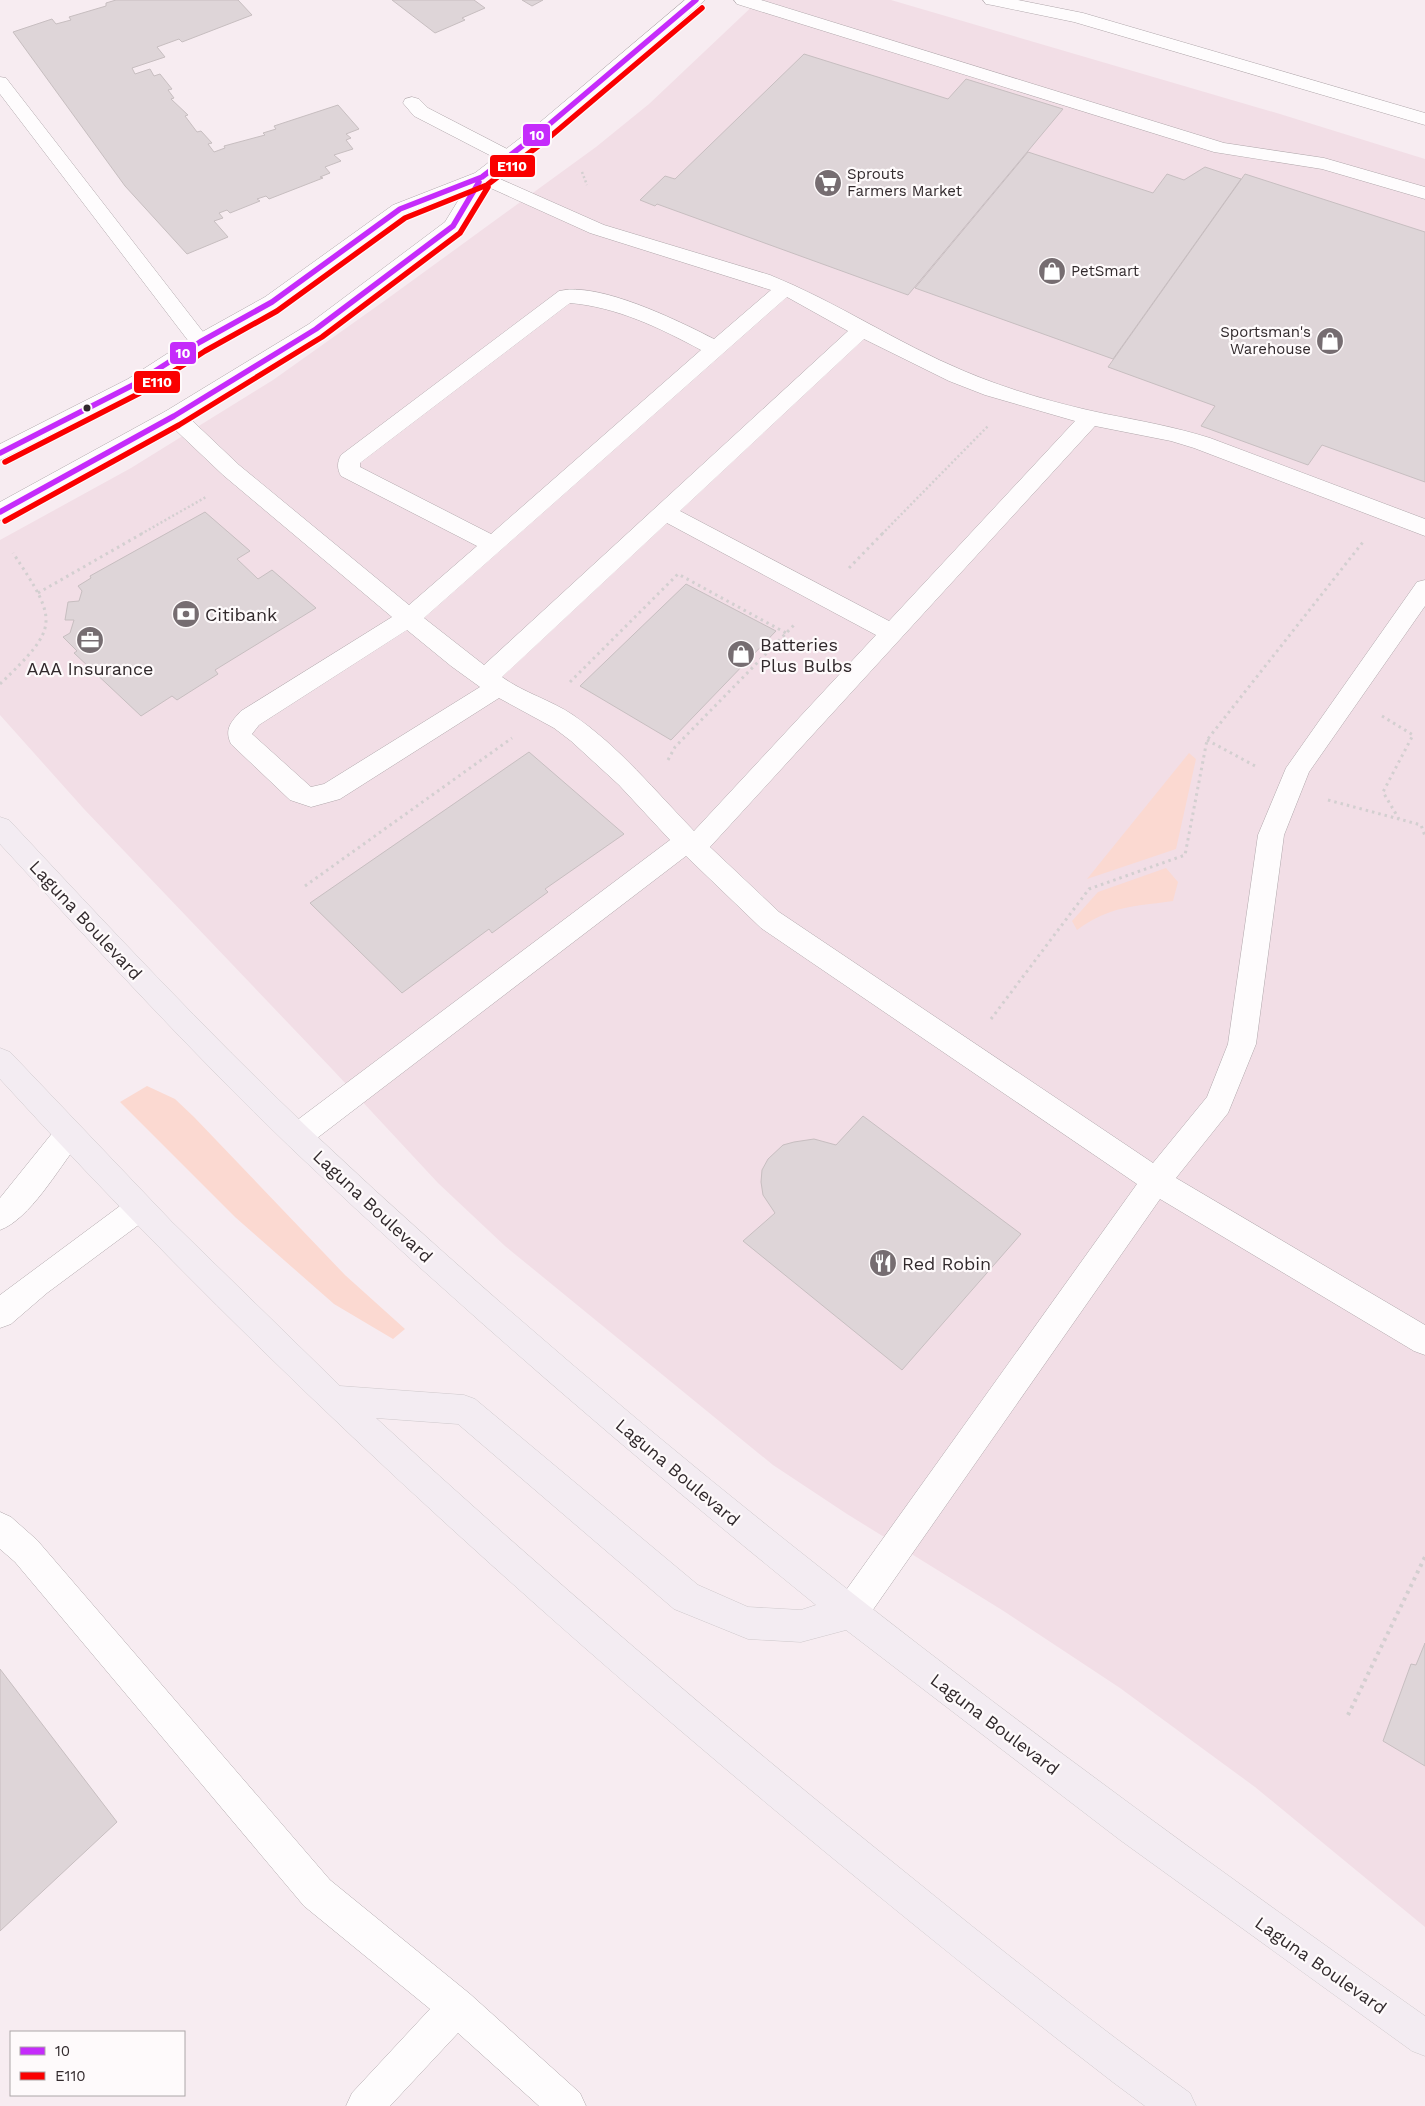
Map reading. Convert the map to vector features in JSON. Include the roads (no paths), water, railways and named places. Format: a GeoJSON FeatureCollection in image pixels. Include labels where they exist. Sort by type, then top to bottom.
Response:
{"type":"FeatureCollection","features":[{"type":"Feature","properties":{"kind":"main road"},"geometry":{"type":"LineString","coordinates":[[0,453],[135,384],[200,342],[272,302],[400,209],[482,177],[696,0]]}},
{"type":"Feature","properties":{"kind":"main road"},"geometry":{"type":"LineString","coordinates":[[743,0],[1221,148],[1324,164],[1425,192]]}},
{"type":"Feature","properties":{"kind":"main road"},"geometry":{"type":"LineString","coordinates":[[992,0],[1077,17],[1425,119]]}},
{"type":"Feature","properties":{"kind":"main road"},"geometry":{"type":"LineString","coordinates":[[0,82],[200,342]]}},
{"type":"Feature","properties":{"kind":"main road"},"geometry":{"type":"LineString","coordinates":[[412,103],[421,112],[508,157]]}},
{"type":"Feature","properties":{"kind":"main road"},"geometry":{"type":"LineString","coordinates":[[482,177],[596,229],[762,279],[785,288],[862,330],[975,383],[1038,404],[1174,434],[1202,443],[1425,528]]}},
{"type":"Feature","properties":{"kind":"main road"},"geometry":{"type":"LineString","coordinates":[[0,512],[174,416],[316,329],[453,226],[482,177]]}},
{"type":"Feature","properties":{"kind":"main road"},"geometry":{"type":"LineString","coordinates":[[785,288],[410,617],[250,718],[240,728],[240,737],[299,792],[311,796],[331,792],[491,683],[664,512],[862,330]]}},
{"type":"Feature","properties":{"kind":"main road"},"geometry":{"type":"LineString","coordinates":[[492,544],[350,471],[349,460],[566,296],[588,296],[676,327],[715,349]]}},
{"type":"Feature","properties":{"kind":"main road"},"geometry":{"type":"LineString","coordinates":[[174,416],[232,470],[491,683],[563,721],[580,734],[628,778],[691,844],[770,920],[1156,1181],[1425,1341]]}},
{"type":"Feature","properties":{"kind":"main road"},"geometry":{"type":"LineString","coordinates":[[298,1136],[691,844],[892,633],[1091,417]]}},
{"type":"Feature","properties":{"kind":"main road"},"geometry":{"type":"LineString","coordinates":[[664,512],[892,633]]}},
{"type":"Feature","properties":{"kind":"main road"},"geometry":{"type":"LineString","coordinates":[[335,1400],[464,1410],[686,1597],[748,1623],[801,1626],[851,1612],[1156,1181],[1218,1104],[1242,1044],[1271,835],[1298,768],[1425,588]]}},
{"type":"Feature","properties":{"kind":"main road","name":"Laguna Boulevard"},"geometry":{"type":"LineString","coordinates":[[0,827],[130,969],[298,1136],[486,1309],[699,1492],[955,1695],[1258,1921],[1425,2038]]}},
{"type":"Feature","properties":{"kind":"main road"},"geometry":{"type":"LineString","coordinates":[[0,1060],[138,1209],[335,1400],[555,1602],[829,1835],[1123,2068],[1177,2106]]}},
{"type":"Feature","properties":{"kind":"main road"},"geometry":{"type":"LineString","coordinates":[[0,1217],[16,1202],[68,1135]]}},
{"type":"Feature","properties":{"kind":"main road"},"geometry":{"type":"LineString","coordinates":[[0,1314],[37,1283],[138,1209]]}},
{"type":"Feature","properties":{"kind":"main road"},"geometry":{"type":"LineString","coordinates":[[0,1528],[26,1551],[317,1893],[457,2007],[567,2106]]}},
{"type":"Feature","properties":{"kind":"main road"},"geometry":{"type":"LineString","coordinates":[[365,2106],[457,2007]]}},
{"type":"Feature","properties":{"kind":"place","name":"Sprouts Farmers Market"},"geometry":{"type":"Point","coordinates":[828,183]}},
{"type":"Feature","properties":{"kind":"place","name":"PetSmart"},"geometry":{"type":"Point","coordinates":[1052,271]}},
{"type":"Feature","properties":{"kind":"place","name":"Sportsman's Warehouse"},"geometry":{"type":"Point","coordinates":[1330,341]}},
{"type":"Feature","properties":{"kind":"place","name":"Citibank"},"geometry":{"type":"Point","coordinates":[186,614]}},
{"type":"Feature","properties":{"kind":"place","name":"AAA Insurance"},"geometry":{"type":"Point","coordinates":[90,640]}},
{"type":"Feature","properties":{"kind":"place","name":"Batteries Plus Bulbs"},"geometry":{"type":"Point","coordinates":[741,654]}},
{"type":"Feature","properties":{"kind":"place","name":"Red Robin"},"geometry":{"type":"Point","coordinates":[883,1263]}}]}
